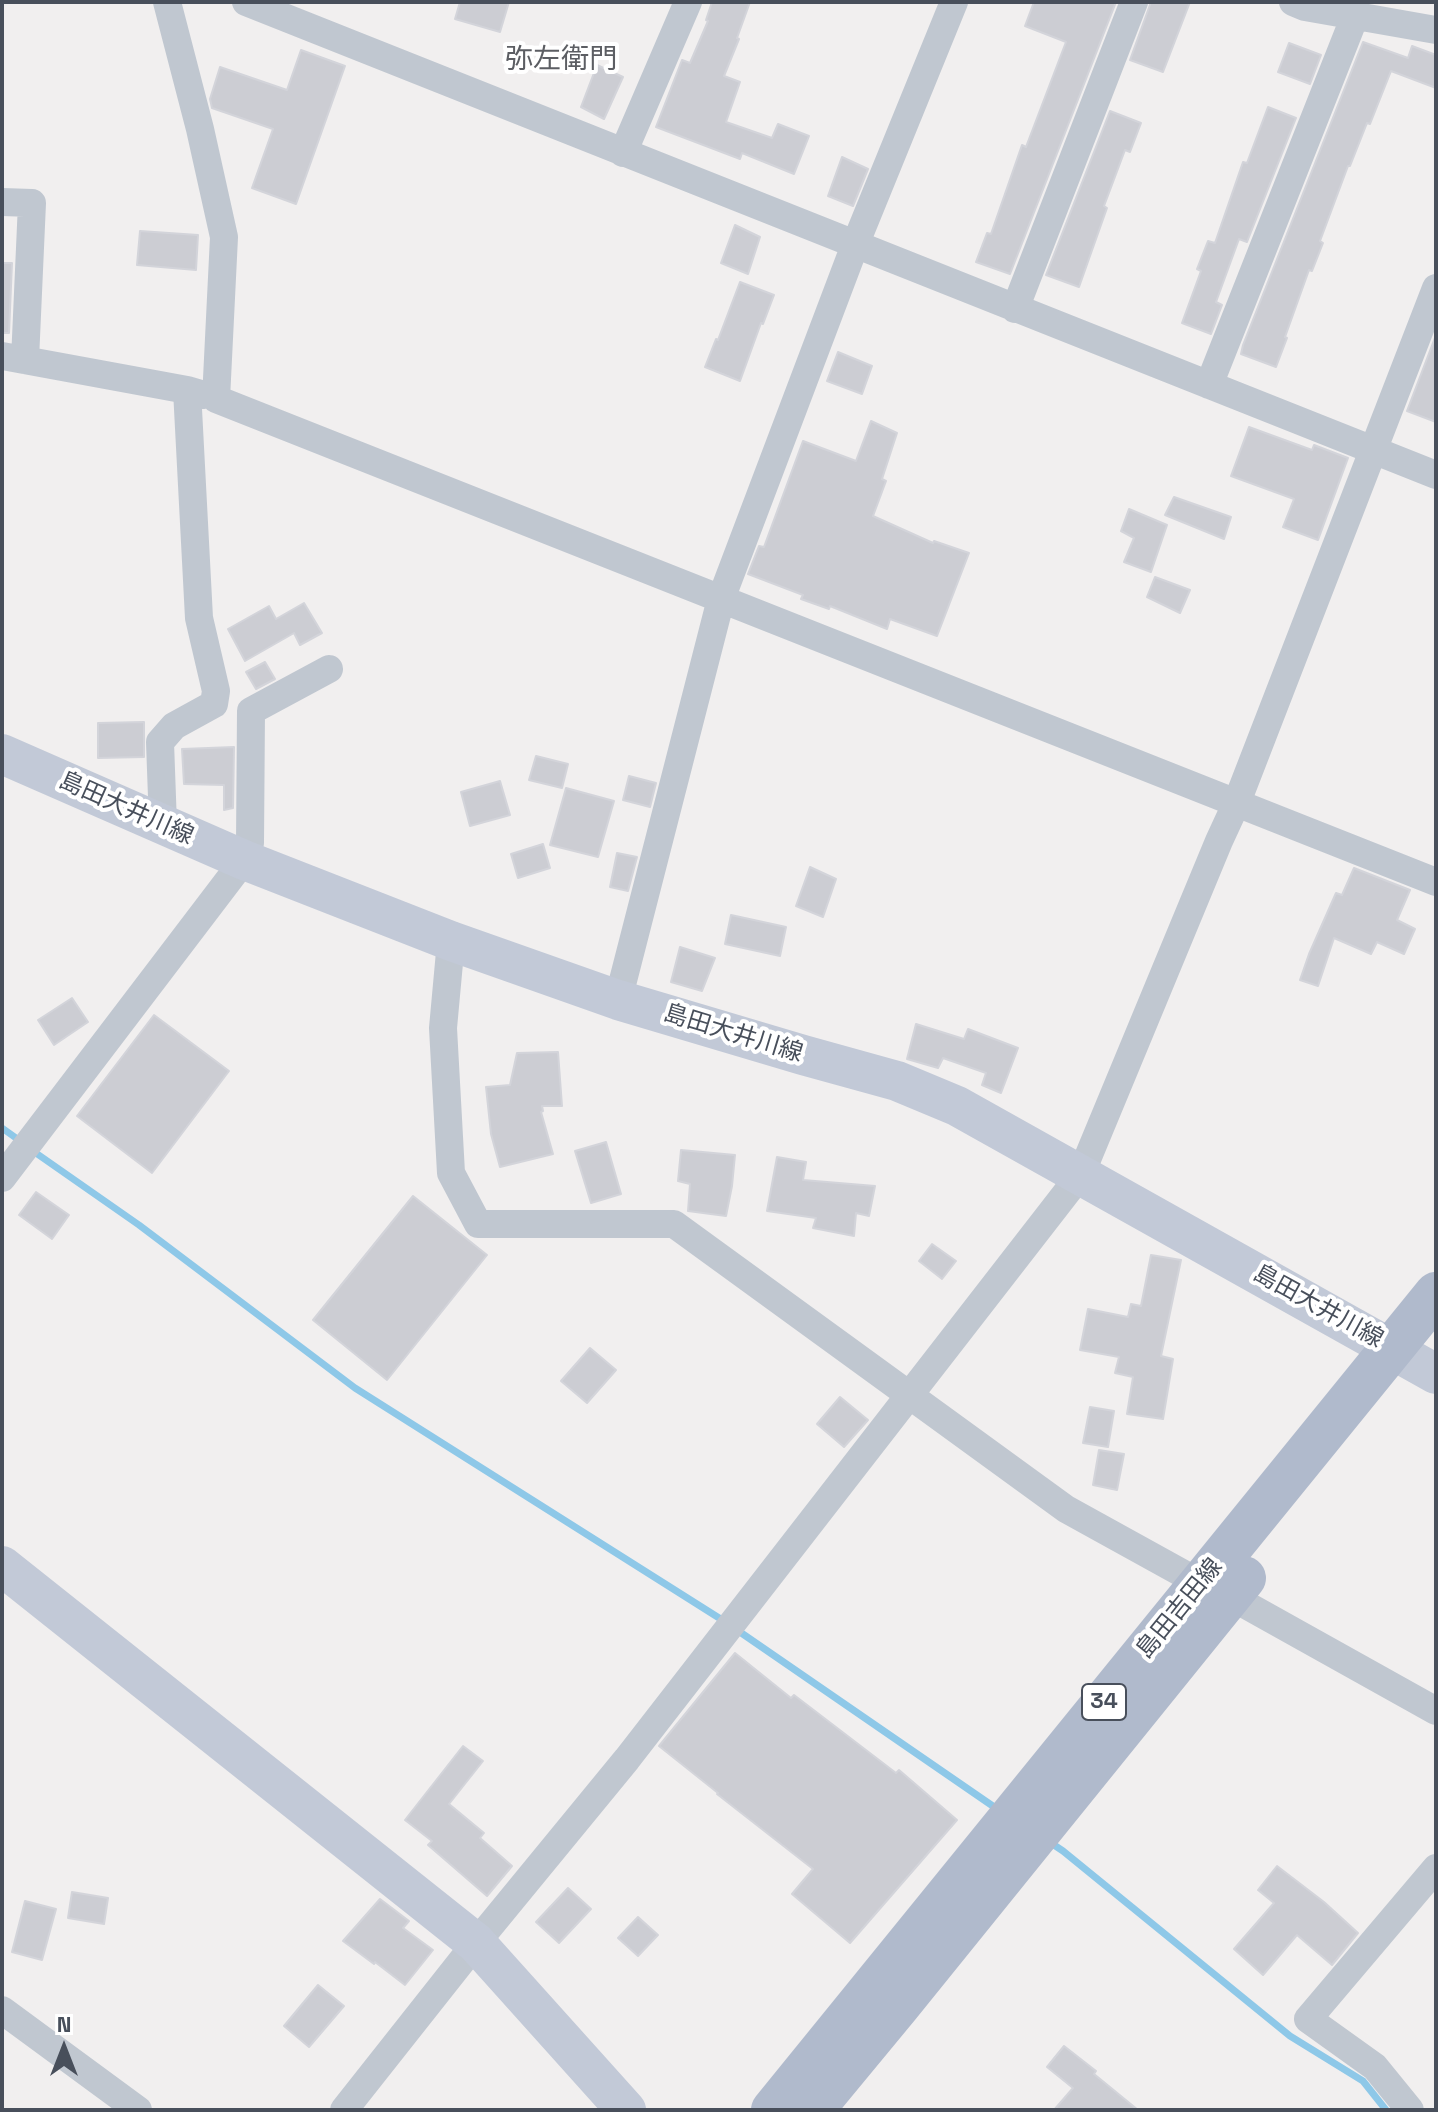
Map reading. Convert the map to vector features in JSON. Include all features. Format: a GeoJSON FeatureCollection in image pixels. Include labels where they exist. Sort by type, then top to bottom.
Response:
{"type":"FeatureCollection","features":[{"type":"Feature","properties":{"kind":"main road","name":"島田大井川線"},"geometry":{"type":"LineString","coordinates":[[2,754],[244,860],[451,941],[618,1000],[897,1081],[957,1106],[1420,1356]]}},
{"type":"Feature","properties":{"kind":"main road","name":"島田吉田線"},"geometry":{"type":"LineString","coordinates":[[773,2110],[1215,1590],[1420,1356],[1436,1294]]}},
{"type":"Feature","properties":{"kind":"main road"},"geometry":{"type":"LineString","coordinates":[[2,1566],[476,1943],[626,2110]]}},
{"type":"Feature","properties":{"kind":"main road","name":"島田吉田線"},"geometry":{"type":"LineString","coordinates":[[812,2110],[908,1994],[1215,1590]]}},
{"type":"Feature","properties":{"kind":"street"},"geometry":{"type":"LineString","coordinates":[[167,2],[224,237],[216,399]]}},
{"type":"Feature","properties":{"kind":"street"},"geometry":{"type":"LineString","coordinates":[[246,2],[1436,475]]}},
{"type":"Feature","properties":{"kind":"street"},"geometry":{"type":"LineString","coordinates":[[623,153],[688,2]]}},
{"type":"Feature","properties":{"kind":"street"},"geometry":{"type":"LineString","coordinates":[[618,1000],[721,599],[855,245],[954,2]]}},
{"type":"Feature","properties":{"kind":"street"},"geometry":{"type":"LineString","coordinates":[[1015,309],[1134,2]]}},
{"type":"Feature","properties":{"kind":"street"},"geometry":{"type":"LineString","coordinates":[[1293,2],[1305,7],[1436,30]]}},
{"type":"Feature","properties":{"kind":"street"},"geometry":{"type":"LineString","coordinates":[[1209,385],[1355,16]]}},
{"type":"Feature","properties":{"kind":"street"},"geometry":{"type":"LineString","coordinates":[[2,202],[32,203],[14,358],[187,390],[216,399],[1436,882]]}},
{"type":"Feature","properties":{"kind":"street"},"geometry":{"type":"LineString","coordinates":[[344,2110],[627,1759],[1081,1174],[1237,802],[1436,288]]}},
{"type":"Feature","properties":{"kind":"street"},"geometry":{"type":"LineString","coordinates":[[163,825],[160,742],[174,726],[214,704],[216,691],[199,618],[187,390]]}},
{"type":"Feature","properties":{"kind":"street"},"geometry":{"type":"LineString","coordinates":[[2,1178],[244,860],[250,843],[251,711],[329,669]]}},
{"type":"Feature","properties":{"kind":"street"},"geometry":{"type":"LineString","coordinates":[[451,941],[443,1028],[451,1173],[478,1224],[674,1224],[1066,1509],[1436,1711]]}},
{"type":"Feature","properties":{"kind":"street"},"geometry":{"type":"LineString","coordinates":[[1410,2110],[1375,2067],[1308,2019],[1436,1868]]}},
{"type":"Feature","properties":{"kind":"street"},"geometry":{"type":"LineString","coordinates":[[2,2010],[138,2110]]}},
{"type":"Feature","properties":{"kind":"building"},"geometry":{"type":"Polygon","coordinates":[[[460,2],[509,2],[500,32],[455,19],[460,2]]]}},
{"type":"Feature","properties":{"kind":"building"},"geometry":{"type":"Polygon","coordinates":[[[712,2],[750,2],[724,76],[740,82],[726,122],[772,138],[778,124],[809,136],[794,174],[742,153],[740,159],[656,127],[682,60],[690,63],[708,21],[712,2]]]}},
{"type":"Feature","properties":{"kind":"building"},"geometry":{"type":"Polygon","coordinates":[[[1034,2],[1116,2],[1010,274],[976,262],[987,233],[991,234],[1022,145],[1026,147],[1066,42],[1025,26],[1034,2]]]}},
{"type":"Feature","properties":{"kind":"building"},"geometry":{"type":"Polygon","coordinates":[[[1151,2],[1190,2],[1163,72],[1130,60],[1151,2]]]}},
{"type":"Feature","properties":{"kind":"building"},"geometry":{"type":"Polygon","coordinates":[[[1363,42],[1408,58],[1412,46],[1436,55],[1436,88],[1391,71],[1370,124],[1367,123],[1348,166],[1320,241],[1323,243],[1312,271],[1309,270],[1276,367],[1241,354],[1243,345],[1363,42]]]}},
{"type":"Feature","properties":{"kind":"building"},"geometry":{"type":"Polygon","coordinates":[[[1289,43],[1321,55],[1310,84],[1278,72],[1289,43]]]}},
{"type":"Feature","properties":{"kind":"building"},"geometry":{"type":"Polygon","coordinates":[[[301,50],[345,66],[296,204],[252,188],[273,129],[212,108],[210,99],[220,67],[287,90],[301,50]]]}},
{"type":"Feature","properties":{"kind":"building"},"geometry":{"type":"Polygon","coordinates":[[[597,65],[623,77],[604,119],[581,107],[597,65]]]}},
{"type":"Feature","properties":{"kind":"building"},"geometry":{"type":"Polygon","coordinates":[[[1268,107],[1296,118],[1247,242],[1239,239],[1216,302],[1222,305],[1211,334],[1182,323],[1208,241],[1215,243],[1243,162],[1247,163],[1268,107]]]}},
{"type":"Feature","properties":{"kind":"building"},"geometry":{"type":"Polygon","coordinates":[[[1110,111],[1141,123],[1130,152],[1125,150],[1079,287],[1046,275],[1110,111]]]}},
{"type":"Feature","properties":{"kind":"building"},"geometry":{"type":"Polygon","coordinates":[[[842,157],[868,169],[853,206],[828,196],[842,157]]]}},
{"type":"Feature","properties":{"kind":"building"},"geometry":{"type":"Polygon","coordinates":[[[735,225],[760,237],[748,274],[721,263],[735,225]]]}},
{"type":"Feature","properties":{"kind":"building"},"geometry":{"type":"Polygon","coordinates":[[[140,231],[198,235],[196,270],[137,265],[140,231]]]}},
{"type":"Feature","properties":{"kind":"building"},"geometry":{"type":"Polygon","coordinates":[[[2,263],[12,263],[9,333],[2,333],[2,263]]]}},
{"type":"Feature","properties":{"kind":"building"},"geometry":{"type":"Polygon","coordinates":[[[740,282],[774,295],[740,381],[705,367],[740,282]]]}},
{"type":"Feature","properties":{"kind":"building"},"geometry":{"type":"Polygon","coordinates":[[[1436,335],[1436,422],[1407,411],[1436,335]]]}},
{"type":"Feature","properties":{"kind":"building"},"geometry":{"type":"Polygon","coordinates":[[[838,352],[872,366],[862,394],[827,381],[838,352]]]}},
{"type":"Feature","properties":{"kind":"building"},"geometry":{"type":"Polygon","coordinates":[[[871,421],[897,433],[882,479],[886,481],[873,516],[933,543],[969,553],[937,636],[890,619],[887,629],[830,606],[829,609],[801,599],[803,595],[748,574],[759,546],[764,547],[803,441],[856,461],[871,421]]]}},
{"type":"Feature","properties":{"kind":"building"},"geometry":{"type":"Polygon","coordinates":[[[1249,427],[1312,450],[1314,445],[1348,458],[1318,540],[1283,527],[1294,499],[1231,476],[1249,427]]]}},
{"type":"Feature","properties":{"kind":"building"},"geometry":{"type":"Polygon","coordinates":[[[1174,497],[1231,517],[1224,539],[1165,515],[1174,497]]]}},
{"type":"Feature","properties":{"kind":"building"},"geometry":{"type":"Polygon","coordinates":[[[1129,509],[1167,525],[1151,572],[1124,562],[1134,538],[1121,531],[1129,509]]]}},
{"type":"Feature","properties":{"kind":"building"},"geometry":{"type":"Polygon","coordinates":[[[1155,577],[1190,590],[1180,613],[1147,597],[1155,577]]]}},
{"type":"Feature","properties":{"kind":"building"},"geometry":{"type":"Polygon","coordinates":[[[304,603],[322,633],[300,645],[294,633],[245,661],[228,629],[269,606],[276,619],[304,603]]]}},
{"type":"Feature","properties":{"kind":"building"},"geometry":{"type":"Polygon","coordinates":[[[265,662],[275,679],[256,689],[246,672],[265,662]]]}},
{"type":"Feature","properties":{"kind":"building"},"geometry":{"type":"Polygon","coordinates":[[[144,722],[144,757],[98,758],[98,723],[144,722]]]}},
{"type":"Feature","properties":{"kind":"building"},"geometry":{"type":"Polygon","coordinates":[[[234,747],[233,808],[224,810],[224,785],[184,784],[182,749],[234,747]]]}},
{"type":"Feature","properties":{"kind":"building"},"geometry":{"type":"Polygon","coordinates":[[[536,756],[568,764],[562,788],[529,780],[536,756]]]}},
{"type":"Feature","properties":{"kind":"building"},"geometry":{"type":"Polygon","coordinates":[[[629,776],[656,783],[650,807],[623,800],[629,776]]]}},
{"type":"Feature","properties":{"kind":"building"},"geometry":{"type":"Polygon","coordinates":[[[500,781],[510,815],[470,826],[461,792],[500,781]]]}},
{"type":"Feature","properties":{"kind":"building"},"geometry":{"type":"Polygon","coordinates":[[[566,788],[614,801],[598,857],[550,845],[566,788]]]}},
{"type":"Feature","properties":{"kind":"building"},"geometry":{"type":"Polygon","coordinates":[[[543,844],[550,868],[518,878],[511,854],[543,844]]]}},
{"type":"Feature","properties":{"kind":"building"},"geometry":{"type":"Polygon","coordinates":[[[617,853],[637,857],[628,891],[610,887],[617,853]]]}},
{"type":"Feature","properties":{"kind":"building"},"geometry":{"type":"Polygon","coordinates":[[[810,867],[836,879],[823,917],[796,906],[810,867]]]}},
{"type":"Feature","properties":{"kind":"building"},"geometry":{"type":"Polygon","coordinates":[[[1354,868],[1410,890],[1397,920],[1415,929],[1404,954],[1377,942],[1371,954],[1334,938],[1318,986],[1300,980],[1336,893],[1342,895],[1354,868]]]}},
{"type":"Feature","properties":{"kind":"building"},"geometry":{"type":"Polygon","coordinates":[[[731,915],[786,927],[780,956],[725,944],[731,915]]]}},
{"type":"Feature","properties":{"kind":"building"},"geometry":{"type":"Polygon","coordinates":[[[680,947],[715,958],[702,991],[671,982],[680,947]]]}},
{"type":"Feature","properties":{"kind":"building"},"geometry":{"type":"Polygon","coordinates":[[[72,998],[88,1022],[54,1045],[38,1020],[72,998]]]}},
{"type":"Feature","properties":{"kind":"building"},"geometry":{"type":"Polygon","coordinates":[[[154,1015],[229,1071],[152,1173],[77,1116],[154,1015]]]}},
{"type":"Feature","properties":{"kind":"building"},"geometry":{"type":"Polygon","coordinates":[[[916,1024],[964,1039],[968,1029],[1018,1048],[1001,1093],[982,1085],[986,1073],[943,1058],[938,1068],[907,1059],[916,1024]]]}},
{"type":"Feature","properties":{"kind":"building"},"geometry":{"type":"Polygon","coordinates":[[[558,1052],[562,1106],[542,1106],[541,1112],[553,1154],[500,1167],[491,1134],[486,1087],[510,1085],[517,1053],[558,1052]]]}},
{"type":"Feature","properties":{"kind":"building"},"geometry":{"type":"Polygon","coordinates":[[[606,1142],[621,1194],[591,1203],[575,1151],[606,1142]]]}},
{"type":"Feature","properties":{"kind":"building"},"geometry":{"type":"Polygon","coordinates":[[[681,1150],[735,1155],[726,1216],[688,1211],[690,1184],[678,1181],[681,1150]]]}},
{"type":"Feature","properties":{"kind":"building"},"geometry":{"type":"Polygon","coordinates":[[[777,1157],[806,1162],[803,1180],[875,1186],[869,1216],[856,1213],[854,1236],[813,1228],[816,1218],[767,1211],[777,1157]]]}},
{"type":"Feature","properties":{"kind":"building"},"geometry":{"type":"Polygon","coordinates":[[[36,1192],[69,1215],[52,1239],[19,1215],[36,1192]]]}},
{"type":"Feature","properties":{"kind":"building"},"geometry":{"type":"Polygon","coordinates":[[[413,1196],[487,1255],[387,1380],[313,1320],[413,1196]]]}},
{"type":"Feature","properties":{"kind":"building"},"geometry":{"type":"Polygon","coordinates":[[[932,1244],[956,1261],[942,1279],[919,1261],[932,1244]]]}},
{"type":"Feature","properties":{"kind":"building"},"geometry":{"type":"Polygon","coordinates":[[[1151,1255],[1181,1260],[1161,1356],[1173,1359],[1163,1419],[1127,1414],[1133,1377],[1115,1373],[1119,1357],[1080,1350],[1088,1309],[1128,1317],[1131,1304],[1141,1306],[1151,1255]]]}},
{"type":"Feature","properties":{"kind":"building"},"geometry":{"type":"Polygon","coordinates":[[[590,1348],[616,1370],[587,1403],[561,1381],[590,1348]]]}},
{"type":"Feature","properties":{"kind":"building"},"geometry":{"type":"Polygon","coordinates":[[[840,1397],[868,1420],[844,1447],[817,1424],[840,1397]]]}},
{"type":"Feature","properties":{"kind":"building"},"geometry":{"type":"Polygon","coordinates":[[[1090,1407],[1114,1411],[1108,1447],[1083,1443],[1090,1407]]]}},
{"type":"Feature","properties":{"kind":"building"},"geometry":{"type":"Polygon","coordinates":[[[1099,1450],[1124,1454],[1117,1490],[1093,1485],[1099,1450]]]}},
{"type":"Feature","properties":{"kind":"building"},"geometry":{"type":"Polygon","coordinates":[[[735,1653],[791,1698],[794,1695],[896,1773],[899,1770],[957,1820],[850,1943],[792,1894],[813,1869],[659,1746],[735,1653]]]}},
{"type":"Feature","properties":{"kind":"building"},"geometry":{"type":"Polygon","coordinates":[[[463,1746],[483,1761],[449,1804],[484,1833],[480,1838],[512,1866],[487,1896],[428,1845],[432,1841],[405,1820],[463,1746]]]}},
{"type":"Feature","properties":{"kind":"building"},"geometry":{"type":"Polygon","coordinates":[[[1277,1866],[1358,1933],[1332,1965],[1297,1935],[1263,1975],[1234,1949],[1274,1903],[1258,1890],[1277,1866]]]}},
{"type":"Feature","properties":{"kind":"building"},"geometry":{"type":"Polygon","coordinates":[[[568,1888],[591,1909],[559,1943],[536,1922],[568,1888]]]}},
{"type":"Feature","properties":{"kind":"building"},"geometry":{"type":"Polygon","coordinates":[[[72,1892],[108,1898],[104,1924],[68,1918],[72,1892]]]}},
{"type":"Feature","properties":{"kind":"building"},"geometry":{"type":"Polygon","coordinates":[[[380,1899],[409,1921],[403,1928],[433,1950],[405,1985],[343,1941],[380,1899]]]}},
{"type":"Feature","properties":{"kind":"building"},"geometry":{"type":"Polygon","coordinates":[[[25,1901],[56,1909],[42,1960],[12,1952],[25,1901]]]}},
{"type":"Feature","properties":{"kind":"building"},"geometry":{"type":"Polygon","coordinates":[[[638,1917],[658,1935],[638,1956],[618,1938],[638,1917]]]}},
{"type":"Feature","properties":{"kind":"building"},"geometry":{"type":"Polygon","coordinates":[[[318,1985],[344,2006],[309,2047],[284,2026],[318,1985]]]}},
{"type":"Feature","properties":{"kind":"building"},"geometry":{"type":"Polygon","coordinates":[[[1064,2046],[1138,2110],[1054,2110],[1073,2088],[1047,2067],[1064,2046]]]}},
{"type":"Feature","properties":{"kind":"waterway"},"geometry":{"type":"LineString","coordinates":[[2,1128],[23,1143]]}},
{"type":"Feature","properties":{"kind":"waterway"},"geometry":{"type":"LineString","coordinates":[[33,1151],[139,1225],[355,1388],[727,1623]]}},
{"type":"Feature","properties":{"kind":"waterway"},"geometry":{"type":"LineString","coordinates":[[737,1630],[1000,1811]]}},
{"type":"Feature","properties":{"kind":"waterway"},"geometry":{"type":"LineString","coordinates":[[1048,1841],[1290,2036],[1363,2081],[1386,2110]]}},
{"type":"Feature","properties":{"kind":"district","name":"弥左衛門"},"geometry":{"type":"Point","coordinates":[561,60]}}]}
